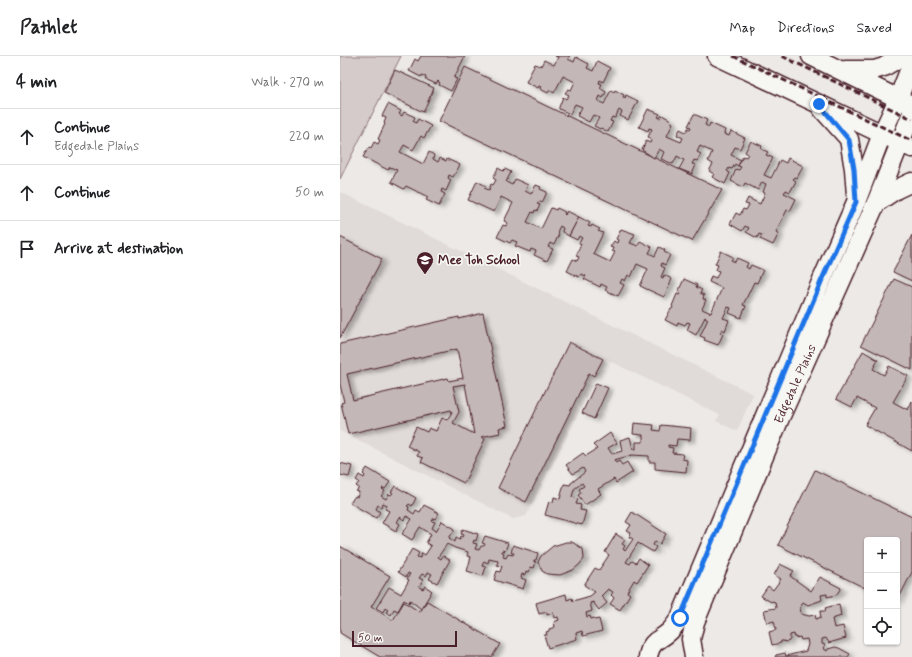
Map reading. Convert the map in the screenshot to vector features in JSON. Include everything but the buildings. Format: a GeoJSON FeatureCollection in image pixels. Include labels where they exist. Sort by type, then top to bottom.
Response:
{"type":"FeatureCollection","features":[{"type":"Feature","properties":{"kind":"street"},"geometry":{"type":"LineString","coordinates":[[718,56],[906,145]]}},
{"type":"Feature","properties":{"kind":"street"},"geometry":{"type":"LineString","coordinates":[[811,56],[905,102]]}},
{"type":"Feature","properties":{"kind":"street"},"geometry":{"type":"LineString","coordinates":[[838,70],[874,70],[884,67],[902,56]]}},
{"type":"Feature","properties":{"kind":"street","name":"Edgedale Plains"},"geometry":{"type":"LineString","coordinates":[[648,657],[649,651],[655,641],[670,631],[680,618],[856,202],[882,134],[905,102],[912,63]]}},
{"type":"Feature","properties":{"kind":"street"},"geometry":{"type":"LineString","coordinates":[[819,104],[849,140],[854,169],[856,202]]}},
{"type":"Feature","properties":{"kind":"street","name":"Edgedale Plains"},"geometry":{"type":"LineString","coordinates":[[694,657],[691,639],[695,622],[708,589],[780,418],[876,203],[906,145],[912,113]]}},
{"type":"Feature","properties":{"kind":"street"},"geometry":{"type":"LineString","coordinates":[[876,203],[897,189],[912,182]]}},
{"type":"Feature","properties":{"kind":"shaded area"},"geometry":{"type":"Polygon","coordinates":[[[340,56],[401,56],[340,179],[340,56]]]}},
{"type":"Feature","properties":{"kind":"shaded area","name":"Mee Toh School"},"geometry":{"type":"Polygon","coordinates":[[[340,192],[753,394],[737,431],[716,421],[720,415],[606,359],[526,516],[513,519],[340,431],[340,192]]]}},
{"type":"Feature","properties":{"kind":"railway"},"geometry":{"type":"LineString","coordinates":[[733,56],[912,141]]}},
{"type":"Feature","properties":{"kind":"railway"},"geometry":{"type":"LineString","coordinates":[[782,56],[912,119]]}},
{"type":"Feature","properties":{"kind":"place","name":"Mee Toh School"},"geometry":{"type":"Point","coordinates":[425,275]}},
{"type":"Feature","properties":{"kind":"route"},"geometry":{"type":"LineString","coordinates":[[680,618],[730,495],[856,202],[854,169],[849,140],[819,104]]}}]}
